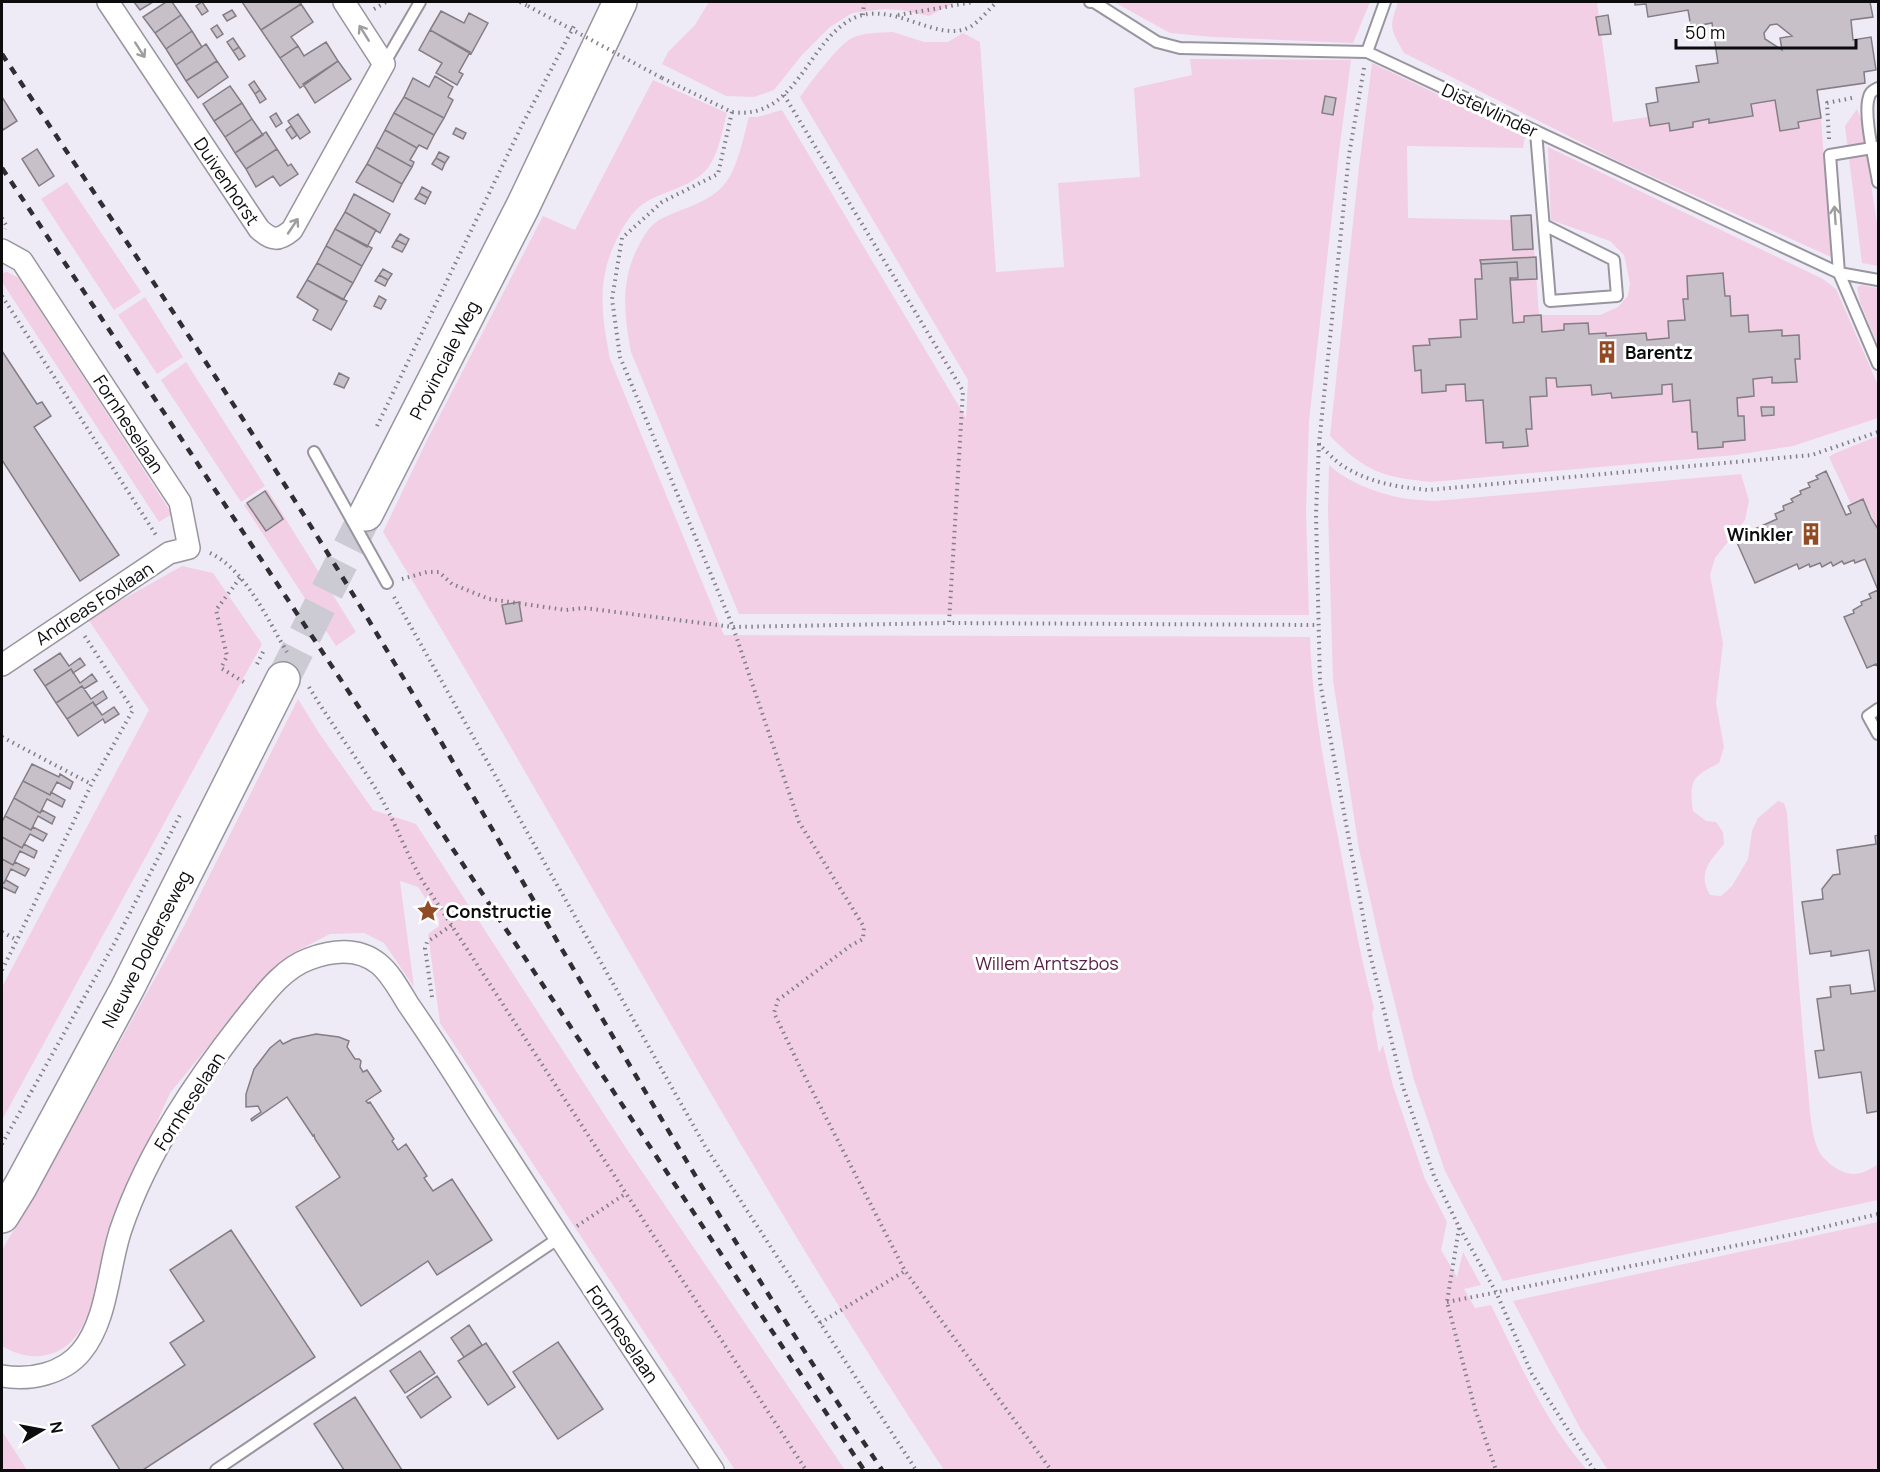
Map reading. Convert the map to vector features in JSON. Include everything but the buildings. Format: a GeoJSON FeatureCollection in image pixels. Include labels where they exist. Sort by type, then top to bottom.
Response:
{"type":"FeatureCollection","features":[{"type":"Feature","properties":{"kind":"main road","name":"Provinciale Weg"},"geometry":{"type":"LineString","coordinates":[[366,514],[523,206],[620,2]]}},
{"type":"Feature","properties":{"kind":"main road","name":"Provinciale Weg"},"geometry":{"type":"LineString","coordinates":[[523,206],[640,2]]}},
{"type":"Feature","properties":{"kind":"main road","name":"Nieuwe Dolderseweg"},"geometry":{"type":"LineString","coordinates":[[2,1216],[127,989],[263,674]]}},
{"type":"Feature","properties":{"kind":"street","name":"Duivenhorst"},"geometry":{"type":"LineString","coordinates":[[108,2],[259,229],[265,235],[275,239],[284,237],[292,230],[384,64]]}},
{"type":"Feature","properties":{"kind":"street"},"geometry":{"type":"LineString","coordinates":[[344,2],[384,64]]}},
{"type":"Feature","properties":{"kind":"street","name":"Fornheselaan"},"geometry":{"type":"LineString","coordinates":[[2,250],[22,261],[180,501],[179,551]]}},
{"type":"Feature","properties":{"kind":"street","name":"Andreas Foxlaan"},"geometry":{"type":"LineString","coordinates":[[2,665],[72,617],[179,551]]}},
{"type":"Feature","properties":{"kind":"street","name":"Fornheselaan"},"geometry":{"type":"LineString","coordinates":[[2,1376],[48,1373],[66,1366],[82,1351],[93,1332],[103,1306],[119,1233],[135,1192],[171,1123],[229,1038],[271,987],[304,960],[334,951],[358,953],[370,957],[383,967],[559,1238],[714,1470]]}},
{"type":"Feature","properties":{"kind":"lane","name":"Duivenhorst"},"geometry":{"type":"LineString","coordinates":[[384,64],[420,2]]}},
{"type":"Feature","properties":{"kind":"lane","name":"Distelvlinder"},"geometry":{"type":"LineString","coordinates":[[1090,2],[1094,2],[1157,42],[1180,48],[1367,52],[1839,273],[1878,280]]}},
{"type":"Feature","properties":{"kind":"lane"},"geometry":{"type":"LineString","coordinates":[[1367,52],[1386,2]]}},
{"type":"Feature","properties":{"kind":"lane"},"geometry":{"type":"LineString","coordinates":[[1878,88],[1869,95],[1866,109],[1875,147],[1878,182]]}},
{"type":"Feature","properties":{"kind":"lane"},"geometry":{"type":"LineString","coordinates":[[1536,132],[1550,301],[1617,296],[1614,260],[1544,225]]}},
{"type":"Feature","properties":{"kind":"lane"},"geometry":{"type":"LineString","coordinates":[[1875,147],[1830,155],[1839,273],[1878,364]]}},
{"type":"Feature","properties":{"kind":"lane"},"geometry":{"type":"LineString","coordinates":[[314,452],[387,584]]}},
{"type":"Feature","properties":{"kind":"lane"},"geometry":{"type":"LineString","coordinates":[[1878,709],[1868,716],[1878,734]]}},
{"type":"Feature","properties":{"kind":"lane"},"geometry":{"type":"LineString","coordinates":[[216,1470],[559,1238]]}},
{"type":"Feature","properties":{"kind":"path"},"geometry":{"type":"LineString","coordinates":[[520,2],[662,78],[732,112],[743,114],[768,106],[784,95],[834,32],[842,25],[863,15],[879,13],[932,27],[959,31],[972,26],[997,2]]}},
{"type":"Feature","properties":{"kind":"path"},"geometry":{"type":"LineString","coordinates":[[863,15],[864,2]]}},
{"type":"Feature","properties":{"kind":"path"},"geometry":{"type":"LineString","coordinates":[[896,16],[974,2]]}},
{"type":"Feature","properties":{"kind":"path"},"geometry":{"type":"LineString","coordinates":[[373,433],[522,124],[577,22]]}},
{"type":"Feature","properties":{"kind":"path"},"geometry":{"type":"LineString","coordinates":[[1367,52],[1349,154],[1319,444],[1316,514],[1320,682],[1370,954],[1403,1086],[1434,1176],[1459,1227],[1496,1292],[1532,1374],[1594,1470]]}},
{"type":"Feature","properties":{"kind":"path"},"geometry":{"type":"LineString","coordinates":[[784,95],[963,391],[949,623]]}},
{"type":"Feature","properties":{"kind":"path"},"geometry":{"type":"LineString","coordinates":[[1830,155],[1827,103],[1869,95]]}},
{"type":"Feature","properties":{"kind":"path"},"geometry":{"type":"LineString","coordinates":[[732,112],[718,174],[662,202],[622,238],[612,299],[620,357],[733,627],[799,822],[864,927],[863,939],[850,946],[778,1000],[774,1013],[905,1271],[1051,1470]]}},
{"type":"Feature","properties":{"kind":"path"},"geometry":{"type":"LineString","coordinates":[[2,296],[179,551],[205,551],[217,557],[230,566],[250,591]]}},
{"type":"Feature","properties":{"kind":"path"},"geometry":{"type":"LineString","coordinates":[[1319,444],[1342,465],[1370,480],[1398,487],[1428,490],[1812,455],[1878,432]]}},
{"type":"Feature","properties":{"kind":"path"},"geometry":{"type":"LineString","coordinates":[[417,574],[439,572],[452,584],[489,599],[566,610],[584,608],[733,627],[949,623],[1317,625]]}},
{"type":"Feature","properties":{"kind":"path"},"geometry":{"type":"LineString","coordinates":[[240,578],[216,610],[227,656],[221,668],[247,684],[263,674],[264,650]]}},
{"type":"Feature","properties":{"kind":"path"},"geometry":{"type":"LineString","coordinates":[[387,584],[705,1146],[916,1470]]}},
{"type":"Feature","properties":{"kind":"path"},"geometry":{"type":"LineString","coordinates":[[2,970],[91,784],[133,710],[72,617]]}},
{"type":"Feature","properties":{"kind":"path"},"geometry":{"type":"LineString","coordinates":[[328,718],[379,794],[396,825],[407,854],[452,925],[806,1470]]}},
{"type":"Feature","properties":{"kind":"path"},"geometry":{"type":"LineString","coordinates":[[2,737],[91,784]]}},
{"type":"Feature","properties":{"kind":"path","name":"Nieuwe Dolderseweg"},"geometry":{"type":"LineString","coordinates":[[2,1144],[114,944],[183,809]]}},
{"type":"Feature","properties":{"kind":"path"},"geometry":{"type":"LineString","coordinates":[[434,1004],[425,948],[427,942],[452,925]]}},
{"type":"Feature","properties":{"kind":"path"},"geometry":{"type":"LineString","coordinates":[[2,932],[17,940]]}},
{"type":"Feature","properties":{"kind":"path"},"geometry":{"type":"LineString","coordinates":[[559,1238],[625,1194]]}},
{"type":"Feature","properties":{"kind":"path"},"geometry":{"type":"LineString","coordinates":[[1447,1302],[1795,1234],[1878,1214]]}},
{"type":"Feature","properties":{"kind":"path"},"geometry":{"type":"LineString","coordinates":[[1459,1227],[1447,1302],[1475,1409],[1496,1470]]}},
{"type":"Feature","properties":{"kind":"path"},"geometry":{"type":"LineString","coordinates":[[820,1323],[905,1271]]}},
{"type":"Feature","properties":{"kind":"green space"},"geometry":{"type":"Polygon","coordinates":[[[709,2],[956,2],[929,16],[884,9],[852,13],[830,27],[802,55],[774,90],[754,97],[726,96],[662,64],[668,52],[695,25],[709,2]]]}},
{"type":"Feature","properties":{"kind":"green space"},"geometry":{"type":"Polygon","coordinates":[[[1114,2],[1370,2],[1353,43],[1170,33],[1114,2]]]}},
{"type":"Feature","properties":{"kind":"green space"},"geometry":{"type":"Polygon","coordinates":[[[1398,2],[1597,2],[1613,122],[1648,117],[1650,126],[1669,123],[1670,131],[1693,127],[1693,122],[1709,119],[1710,123],[1752,116],[1751,104],[1775,100],[1780,131],[1799,128],[1798,122],[1821,118],[1831,257],[1618,161],[1404,53],[1392,28],[1398,2]]]}},
{"type":"Feature","properties":{"kind":"green space"},"geometry":{"type":"Polygon","coordinates":[[[893,32],[924,42],[948,42],[963,33],[980,42],[996,272],[1064,267],[1058,183],[1140,177],[1134,88],[1192,75],[1190,59],[1351,60],[1309,421],[1306,511],[1309,615],[739,614],[631,352],[625,311],[629,272],[639,245],[652,225],[706,199],[726,182],[739,155],[749,117],[758,117],[782,110],[966,418],[968,380],[800,97],[846,42],[862,35],[893,32]]]}},
{"type":"Feature","properties":{"kind":"green space"},"geometry":{"type":"Polygon","coordinates":[[[1372,63],[1525,136],[1523,148],[1407,146],[1408,218],[1512,220],[1532,218],[1539,315],[1600,315],[1618,307],[1628,296],[1630,283],[1624,255],[1610,241],[1551,220],[1548,147],[1823,279],[1836,289],[1878,385],[1878,418],[1793,446],[1735,455],[1431,482],[1387,475],[1354,458],[1330,436],[1372,63]]]}},
{"type":"Feature","properties":{"kind":"green space","name":"Willem Arntszbos"},"geometry":{"type":"Polygon","coordinates":[[[653,80],[727,113],[719,145],[712,161],[703,173],[690,182],[642,205],[622,229],[612,249],[604,280],[604,326],[610,359],[724,635],[1310,637],[1313,687],[1324,762],[1354,922],[1374,1008],[1372,1014],[1379,1053],[1383,1045],[1393,1086],[1425,1179],[1447,1222],[1441,1250],[1457,1277],[1463,1252],[1481,1285],[1464,1289],[1475,1308],[1491,1305],[1546,1412],[1587,1470],[944,1470],[798,1239],[728,1122],[383,532],[428,438],[543,216],[575,230],[653,80]]]}},
{"type":"Feature","properties":{"kind":"green space"},"geometry":{"type":"Polygon","coordinates":[[[1857,109],[1861,119],[1878,230],[1878,266],[1862,263],[1845,126],[1857,109]]]}},
{"type":"Feature","properties":{"kind":"green space"},"geometry":{"type":"Polygon","coordinates":[[[67,182],[141,292],[114,310],[41,199],[67,182]]]}},
{"type":"Feature","properties":{"kind":"green space"},"geometry":{"type":"Polygon","coordinates":[[[7,272],[19,278],[172,514],[159,522],[2,282],[2,273],[7,272]]]}},
{"type":"Feature","properties":{"kind":"green space"},"geometry":{"type":"Polygon","coordinates":[[[1861,285],[1878,288],[1878,345],[1860,302],[1857,287],[1861,285]]]}},
{"type":"Feature","properties":{"kind":"green space"},"geometry":{"type":"Polygon","coordinates":[[[145,297],[183,357],[157,374],[118,315],[145,297]]]}},
{"type":"Feature","properties":{"kind":"green space"},"geometry":{"type":"Polygon","coordinates":[[[186,362],[265,486],[241,502],[161,380],[186,362]]]}},
{"type":"Feature","properties":{"kind":"green space"},"geometry":{"type":"Polygon","coordinates":[[[1878,436],[1878,529],[1863,499],[1851,504],[1829,457],[1878,436]]]}},
{"type":"Feature","properties":{"kind":"green space"},"geometry":{"type":"Polygon","coordinates":[[[1329,465],[1352,481],[1379,492],[1406,499],[1435,501],[1741,474],[1749,501],[1745,520],[1715,558],[1710,575],[1723,643],[1716,703],[1724,747],[1719,763],[1698,776],[1692,786],[1693,811],[1706,821],[1716,822],[1723,832],[1724,844],[1714,856],[1705,874],[1706,887],[1710,895],[1721,896],[1732,886],[1748,859],[1752,831],[1758,818],[1778,801],[1784,803],[1787,812],[1801,1004],[1815,1141],[1823,1157],[1842,1171],[1859,1173],[1878,1164],[1878,1200],[1503,1281],[1445,1171],[1414,1080],[1359,849],[1333,680],[1328,511],[1329,465]]]}},
{"type":"Feature","properties":{"kind":"green space"},"geometry":{"type":"Polygon","coordinates":[[[267,489],[356,632],[336,646],[244,505],[247,503],[266,530],[283,519],[265,491],[267,489]]]}},
{"type":"Feature","properties":{"kind":"green space"},"geometry":{"type":"Polygon","coordinates":[[[182,566],[213,573],[262,644],[2,1120],[2,987],[149,710],[88,619],[182,566]]]}},
{"type":"Feature","properties":{"kind":"green space"},"geometry":{"type":"Polygon","coordinates":[[[298,699],[373,810],[416,824],[626,1148],[845,1470],[735,1470],[440,1023],[428,934],[439,926],[439,919],[418,887],[400,881],[414,987],[384,943],[364,933],[330,934],[291,954],[247,999],[170,1093],[108,1230],[92,1301],[86,1319],[77,1334],[65,1346],[44,1355],[25,1355],[2,1346],[2,1250],[184,926],[298,699]]]}},
{"type":"Feature","properties":{"kind":"green space"},"geometry":{"type":"Polygon","coordinates":[[[1878,1222],[1878,1470],[1608,1470],[1580,1428],[1513,1301],[1878,1222]]]}},
{"type":"Feature","properties":{"kind":"green space"},"geometry":{"type":"Polygon","coordinates":[[[2,1431],[27,1470],[2,1470],[2,1431]]]}},
{"type":"Feature","properties":{"kind":"tunnel"},"geometry":{"type":"LineString","coordinates":[[283,679],[366,514]]}},
{"type":"Feature","properties":{"kind":"railway"},"geometry":{"type":"LineString","coordinates":[[2,54],[190,337],[327,552],[698,1180],[788,1326],[882,1470]]}},
{"type":"Feature","properties":{"kind":"railway"},"geometry":{"type":"LineString","coordinates":[[2,168],[864,1470]]}},
{"type":"Feature","properties":{"kind":"place","name":"Barentz"},"geometry":{"type":"Point","coordinates":[1607,352]}},
{"type":"Feature","properties":{"kind":"place","name":"Winkler"},"geometry":{"type":"Point","coordinates":[1811,534]}},
{"type":"Feature","properties":{"kind":"place","name":"Constructie"},"geometry":{"type":"Point","coordinates":[428,911]}}]}
